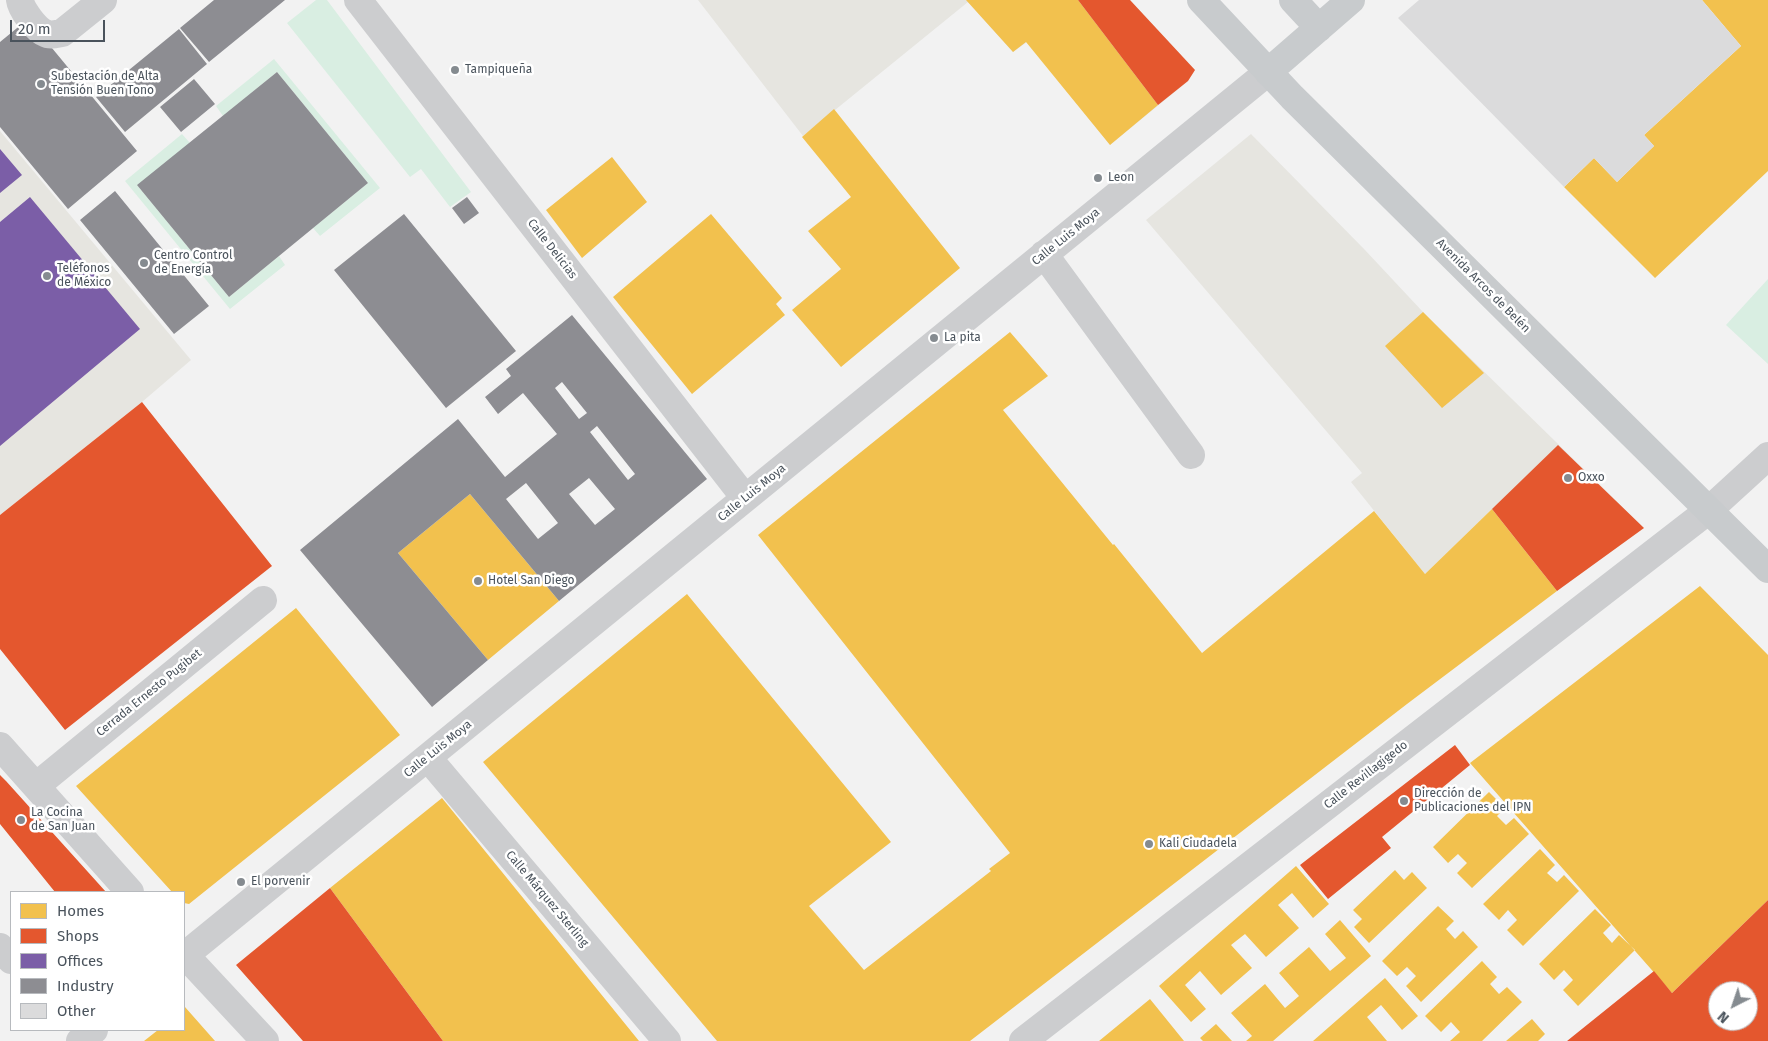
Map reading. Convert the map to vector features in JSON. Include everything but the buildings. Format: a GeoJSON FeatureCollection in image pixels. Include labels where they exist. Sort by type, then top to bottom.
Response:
{"type":"FeatureCollection","features":[{"type":"Feature","properties":{"kind":"main road","name":"Avenida Arcos de Belén"},"geometry":{"type":"LineString","coordinates":[[1201,0],[1268,72],[1768,569]]}},
{"type":"Feature","properties":{"kind":"main road"},"geometry":{"type":"LineString","coordinates":[[1293,0],[1319,28]]}},
{"type":"Feature","properties":{"kind":"main road","name":"Calle Luis Moya"},"geometry":{"type":"LineString","coordinates":[[1268,72],[1351,0]]}},
{"type":"Feature","properties":{"kind":"street"},"geometry":{"type":"LineString","coordinates":[[20,0],[21,6],[37,28],[44,33],[54,35],[62,33],[103,0]]}},
{"type":"Feature","properties":{"kind":"street","name":"Calle Delicias"},"geometry":{"type":"LineString","coordinates":[[358,0],[745,498]]}},
{"type":"Feature","properties":{"kind":"street","name":"Calle Luis Moya"},"geometry":{"type":"LineString","coordinates":[[185,954],[1268,72]]}},
{"type":"Feature","properties":{"kind":"street"},"geometry":{"type":"LineString","coordinates":[[1044,254],[1191,455]]}},
{"type":"Feature","properties":{"kind":"street","name":"Calle Revillagigedo"},"geometry":{"type":"LineString","coordinates":[[1023,1041],[1709,510],[1764,460]]}},
{"type":"Feature","properties":{"kind":"street","name":"Cerrada Ernesto Pugibet"},"geometry":{"type":"LineString","coordinates":[[36,786],[263,600]]}},
{"type":"Feature","properties":{"kind":"street"},"geometry":{"type":"LineString","coordinates":[[0,746],[129,891]]}},
{"type":"Feature","properties":{"kind":"street","name":"Calle Márquez Sterling"},"geometry":{"type":"LineString","coordinates":[[428,758],[667,1041]]}},
{"type":"Feature","properties":{"kind":"street"},"geometry":{"type":"LineString","coordinates":[[0,947],[10,959]]}},
{"type":"Feature","properties":{"kind":"street"},"geometry":{"type":"LineString","coordinates":[[185,956],[265,1041]]}},
{"type":"Feature","properties":{"kind":"street"},"geometry":{"type":"LineString","coordinates":[[71,1031],[80,1041],[93,1031]]}},
{"type":"Feature","properties":{"kind":"shaded area"},"geometry":{"type":"Polygon","coordinates":[[[698,0],[1130,0],[1195,70],[1188,81],[1110,145],[1027,42],[1013,52],[968,2],[803,136],[698,0]]]}},
{"type":"Feature","properties":{"kind":"shaded area"},"geometry":{"type":"Polygon","coordinates":[[[0,131],[191,360],[142,402],[0,515],[0,131]]]}},
{"type":"Feature","properties":{"kind":"shaded area"},"geometry":{"type":"Polygon","coordinates":[[[1251,134],[1423,312],[1644,528],[1557,591],[1492,509],[1425,574],[1351,482],[1362,473],[1146,220],[1251,134]]]}},
{"type":"Feature","properties":{"kind":"green space"},"geometry":{"type":"Polygon","coordinates":[[[316,0],[327,0],[471,192],[450,207],[421,169],[410,177],[287,23],[316,0]]]}},
{"type":"Feature","properties":{"kind":"green space"},"geometry":{"type":"Polygon","coordinates":[[[274,59],[380,188],[320,236],[313,228],[368,183],[277,72],[223,116],[216,106],[274,59]]]}},
{"type":"Feature","properties":{"kind":"green space"},"geometry":{"type":"Polygon","coordinates":[[[182,134],[190,143],[138,186],[229,297],[279,256],[285,265],[230,309],[125,181],[182,134]]]}},
{"type":"Feature","properties":{"kind":"green space"},"geometry":{"type":"Polygon","coordinates":[[[1768,279],[1768,364],[1726,325],[1768,279]]]}},
{"type":"Feature","properties":{"kind":"place","name":"Tampiqueña"},"geometry":{"type":"Point","coordinates":[455,70]}},
{"type":"Feature","properties":{"kind":"place","name":"Subestación de Alta Tensión Buen Tono"},"geometry":{"type":"Point","coordinates":[41,84]}},
{"type":"Feature","properties":{"kind":"place","name":"Leon"},"geometry":{"type":"Point","coordinates":[1098,178]}},
{"type":"Feature","properties":{"kind":"place","name":"Centro Control de Energía"},"geometry":{"type":"Point","coordinates":[144,263]}},
{"type":"Feature","properties":{"kind":"place","name":"Teléfonos de México"},"geometry":{"type":"Point","coordinates":[47,276]}},
{"type":"Feature","properties":{"kind":"place","name":"La pita"},"geometry":{"type":"Point","coordinates":[934,338]}},
{"type":"Feature","properties":{"kind":"place","name":"Oxxo"},"geometry":{"type":"Point","coordinates":[1568,478]}},
{"type":"Feature","properties":{"kind":"place","name":"Hotel San Diego"},"geometry":{"type":"Point","coordinates":[478,581]}},
{"type":"Feature","properties":{"kind":"place","name":"Dirección de Publicaciones del IPN"},"geometry":{"type":"Point","coordinates":[1404,801]}},
{"type":"Feature","properties":{"kind":"place","name":"La Cocina de San Juan"},"geometry":{"type":"Point","coordinates":[21,820]}},
{"type":"Feature","properties":{"kind":"place","name":"Kali Ciudadela"},"geometry":{"type":"Point","coordinates":[1149,844]}},
{"type":"Feature","properties":{"kind":"place","name":"El porvenir"},"geometry":{"type":"Point","coordinates":[241,882]}}]}
